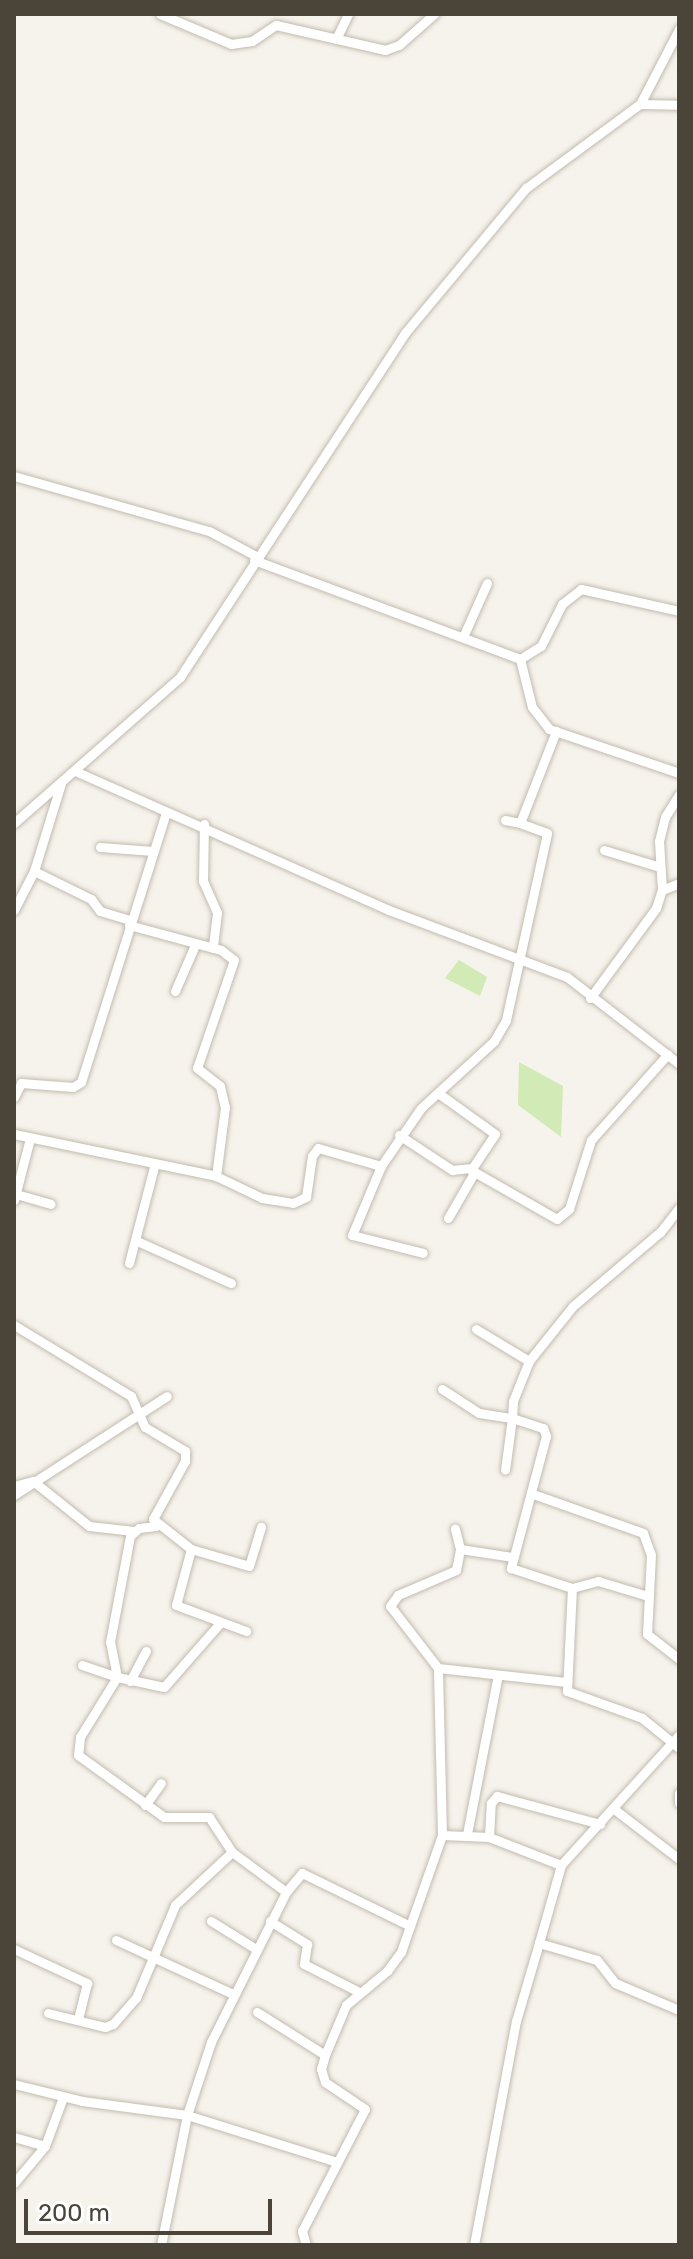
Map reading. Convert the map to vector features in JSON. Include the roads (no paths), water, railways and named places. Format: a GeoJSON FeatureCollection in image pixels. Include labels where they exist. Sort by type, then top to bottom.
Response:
{"type":"FeatureCollection","features":[{"type":"Feature","properties":{"kind":"street"},"geometry":{"type":"LineString","coordinates":[[160,14],[231,44],[252,41],[276,25],[278,14]]}},
{"type":"Feature","properties":{"kind":"street"},"geometry":{"type":"LineString","coordinates":[[336,39],[348,14]]}},
{"type":"Feature","properties":{"kind":"street"},"geometry":{"type":"LineString","coordinates":[[276,25],[385,50],[411,36],[434,14]]}},
{"type":"Feature","properties":{"kind":"street"},"geometry":{"type":"LineString","coordinates":[[14,823],[180,677],[405,333],[526,188],[640,104],[679,29]]}},
{"type":"Feature","properties":{"kind":"street"},"geometry":{"type":"LineString","coordinates":[[640,104],[679,105]]}},
{"type":"Feature","properties":{"kind":"street"},"geometry":{"type":"LineString","coordinates":[[14,476],[209,531],[255,558],[520,659]]}},
{"type":"Feature","properties":{"kind":"street"},"geometry":{"type":"LineString","coordinates":[[463,637],[487,583]]}},
{"type":"Feature","properties":{"kind":"street"},"geometry":{"type":"LineString","coordinates":[[520,659],[541,646],[562,604],[581,589],[679,611]]}},
{"type":"Feature","properties":{"kind":"street"},"geometry":{"type":"LineString","coordinates":[[520,659],[535,715],[556,731],[679,773]]}},
{"type":"Feature","properties":{"kind":"street"},"geometry":{"type":"LineString","coordinates":[[520,823],[556,731]]}},
{"type":"Feature","properties":{"kind":"street"},"geometry":{"type":"LineString","coordinates":[[75,771],[166,812],[204,824],[389,910],[567,977],[590,998],[679,1064]]}},
{"type":"Feature","properties":{"kind":"street"},"geometry":{"type":"LineString","coordinates":[[14,910],[34,871],[61,783]]}},
{"type":"Feature","properties":{"kind":"street"},"geometry":{"type":"LineString","coordinates":[[590,998],[651,918],[662,890],[660,867],[665,817],[679,795]]}},
{"type":"Feature","properties":{"kind":"street"},"geometry":{"type":"LineString","coordinates":[[14,1097],[21,1083],[73,1087],[81,1082],[166,812]]}},
{"type":"Feature","properties":{"kind":"street"},"geometry":{"type":"LineString","coordinates":[[423,1253],[352,1235],[381,1166],[399,1135],[500,1034],[547,833],[505,820]]}},
{"type":"Feature","properties":{"kind":"street"},"geometry":{"type":"LineString","coordinates":[[204,824],[203,881],[217,913],[213,948]]}},
{"type":"Feature","properties":{"kind":"street"},"geometry":{"type":"LineString","coordinates":[[100,847],[153,851]]}},
{"type":"Feature","properties":{"kind":"street"},"geometry":{"type":"LineString","coordinates":[[604,850],[660,867]]}},
{"type":"Feature","properties":{"kind":"street"},"geometry":{"type":"LineString","coordinates":[[34,871],[91,899],[100,911],[230,955],[234,964],[197,1068],[220,1086],[225,1107],[216,1176]]}},
{"type":"Feature","properties":{"kind":"street"},"geometry":{"type":"LineString","coordinates":[[662,890],[679,883]]}},
{"type":"Feature","properties":{"kind":"street"},"geometry":{"type":"LineString","coordinates":[[175,991],[195,945]]}},
{"type":"Feature","properties":{"kind":"street"},"geometry":{"type":"LineString","coordinates":[[399,1135],[452,1170],[472,1170],[550,1218],[563,1218],[591,1140],[668,1054]]}},
{"type":"Feature","properties":{"kind":"street"},"geometry":{"type":"LineString","coordinates":[[438,1093],[495,1134],[472,1170],[448,1218]]}},
{"type":"Feature","properties":{"kind":"street"},"geometry":{"type":"LineString","coordinates":[[14,1134],[154,1167],[216,1176],[262,1198],[299,1204],[306,1197],[312,1156],[318,1148],[381,1166]]}},
{"type":"Feature","properties":{"kind":"street"},"geometry":{"type":"LineString","coordinates":[[30,1138],[15,1197],[51,1204]]}},
{"type":"Feature","properties":{"kind":"street"},"geometry":{"type":"LineString","coordinates":[[129,1263],[154,1167]]}},
{"type":"Feature","properties":{"kind":"street"},"geometry":{"type":"LineString","coordinates":[[505,1470],[512,1418],[529,1361],[573,1306],[669,1223],[679,1208]]}},
{"type":"Feature","properties":{"kind":"street"},"geometry":{"type":"LineString","coordinates":[[669,1223],[679,1229]]}},
{"type":"Feature","properties":{"kind":"street"},"geometry":{"type":"LineString","coordinates":[[137,1241],[231,1283]]}},
{"type":"Feature","properties":{"kind":"street"},"geometry":{"type":"LineString","coordinates":[[14,1325],[131,1396],[145,1427],[187,1456],[154,1514],[156,1526]]}},
{"type":"Feature","properties":{"kind":"street"},"geometry":{"type":"LineString","coordinates":[[476,1329],[529,1361]]}},
{"type":"Feature","properties":{"kind":"street"},"geometry":{"type":"LineString","coordinates":[[442,1389],[479,1413],[512,1418],[545,1431],[533,1494],[513,1557],[516,1573],[572,1588],[598,1581],[648,1596]]}},
{"type":"Feature","properties":{"kind":"street"},"geometry":{"type":"LineString","coordinates":[[14,1495],[167,1396]]}},
{"type":"Feature","properties":{"kind":"street"},"geometry":{"type":"LineString","coordinates":[[14,1486],[36,1483],[89,1526],[134,1531],[156,1526],[191,1549],[249,1566],[261,1527]]}},
{"type":"Feature","properties":{"kind":"street"},"geometry":{"type":"LineString","coordinates":[[533,1494],[643,1533],[651,1555],[647,1634],[679,1659]]}},
{"type":"Feature","properties":{"kind":"street"},"geometry":{"type":"LineString","coordinates":[[306,2245],[302,2231],[365,2107],[325,2082],[321,2069],[325,2055],[357,1991],[387,1971],[410,1926],[442,1835],[438,1668],[390,1606],[398,1595],[454,1572],[460,1549],[455,1529]]}},
{"type":"Feature","properties":{"kind":"street"},"geometry":{"type":"LineString","coordinates":[[134,1531],[110,1642],[117,1677],[80,1737],[78,1755],[145,1805],[172,1820],[209,1817],[232,1852],[286,1892]]}},
{"type":"Feature","properties":{"kind":"street"},"geometry":{"type":"LineString","coordinates":[[191,1549],[176,1605],[246,1631]]}},
{"type":"Feature","properties":{"kind":"street"},"geometry":{"type":"LineString","coordinates":[[460,1549],[513,1557]]}},
{"type":"Feature","properties":{"kind":"street"},"geometry":{"type":"LineString","coordinates":[[474,2245],[488,2151],[516,2021],[561,1865],[677,1742],[642,1718],[569,1694],[566,1682],[572,1588]]}},
{"type":"Feature","properties":{"kind":"street"},"geometry":{"type":"LineString","coordinates":[[82,1665],[157,1688],[170,1684],[220,1623]]}},
{"type":"Feature","properties":{"kind":"street"},"geometry":{"type":"LineString","coordinates":[[130,1681],[146,1651]]}},
{"type":"Feature","properties":{"kind":"street"},"geometry":{"type":"LineString","coordinates":[[438,1668],[566,1682]]}},
{"type":"Feature","properties":{"kind":"street"},"geometry":{"type":"LineString","coordinates":[[467,1834],[498,1675]]}},
{"type":"Feature","properties":{"kind":"street"},"geometry":{"type":"LineString","coordinates":[[145,1805],[161,1783]]}},
{"type":"Feature","properties":{"kind":"street"},"geometry":{"type":"LineString","coordinates":[[679,1793],[679,1803]]}},
{"type":"Feature","properties":{"kind":"street"},"geometry":{"type":"LineString","coordinates":[[489,1837],[491,1803],[497,1796],[600,1824]]}},
{"type":"Feature","properties":{"kind":"street"},"geometry":{"type":"LineString","coordinates":[[614,1809],[679,1859]]}},
{"type":"Feature","properties":{"kind":"street"},"geometry":{"type":"LineString","coordinates":[[442,1835],[489,1837],[561,1865]]}},
{"type":"Feature","properties":{"kind":"street"},"geometry":{"type":"LineString","coordinates":[[48,2013],[113,2024],[136,1998],[149,1956],[180,1898],[232,1852]]}},
{"type":"Feature","properties":{"kind":"street"},"geometry":{"type":"LineString","coordinates":[[161,2245],[187,2115],[233,1994],[286,1892],[307,1872],[410,1926]]}},
{"type":"Feature","properties":{"kind":"street"},"geometry":{"type":"LineString","coordinates":[[211,1921],[256,1949]]}},
{"type":"Feature","properties":{"kind":"street"},"geometry":{"type":"LineString","coordinates":[[270,1921],[307,1944],[304,1964],[357,1991]]}},
{"type":"Feature","properties":{"kind":"street"},"geometry":{"type":"LineString","coordinates":[[116,1940],[233,1994]]}},
{"type":"Feature","properties":{"kind":"street"},"geometry":{"type":"LineString","coordinates":[[539,1943],[597,1960],[615,1983],[679,2010]]}},
{"type":"Feature","properties":{"kind":"street"},"geometry":{"type":"LineString","coordinates":[[14,1949],[87,1983],[78,2020]]}},
{"type":"Feature","properties":{"kind":"street"},"geometry":{"type":"LineString","coordinates":[[257,2012],[325,2055]]}},
{"type":"Feature","properties":{"kind":"street"},"geometry":{"type":"LineString","coordinates":[[14,2084],[63,2097],[187,2115],[337,2162]]}},
{"type":"Feature","properties":{"kind":"street"},"geometry":{"type":"LineString","coordinates":[[14,2183],[45,2146],[63,2097]]}},
{"type":"Feature","properties":{"kind":"street"},"geometry":{"type":"LineString","coordinates":[[14,2137],[45,2146]]}}]}
